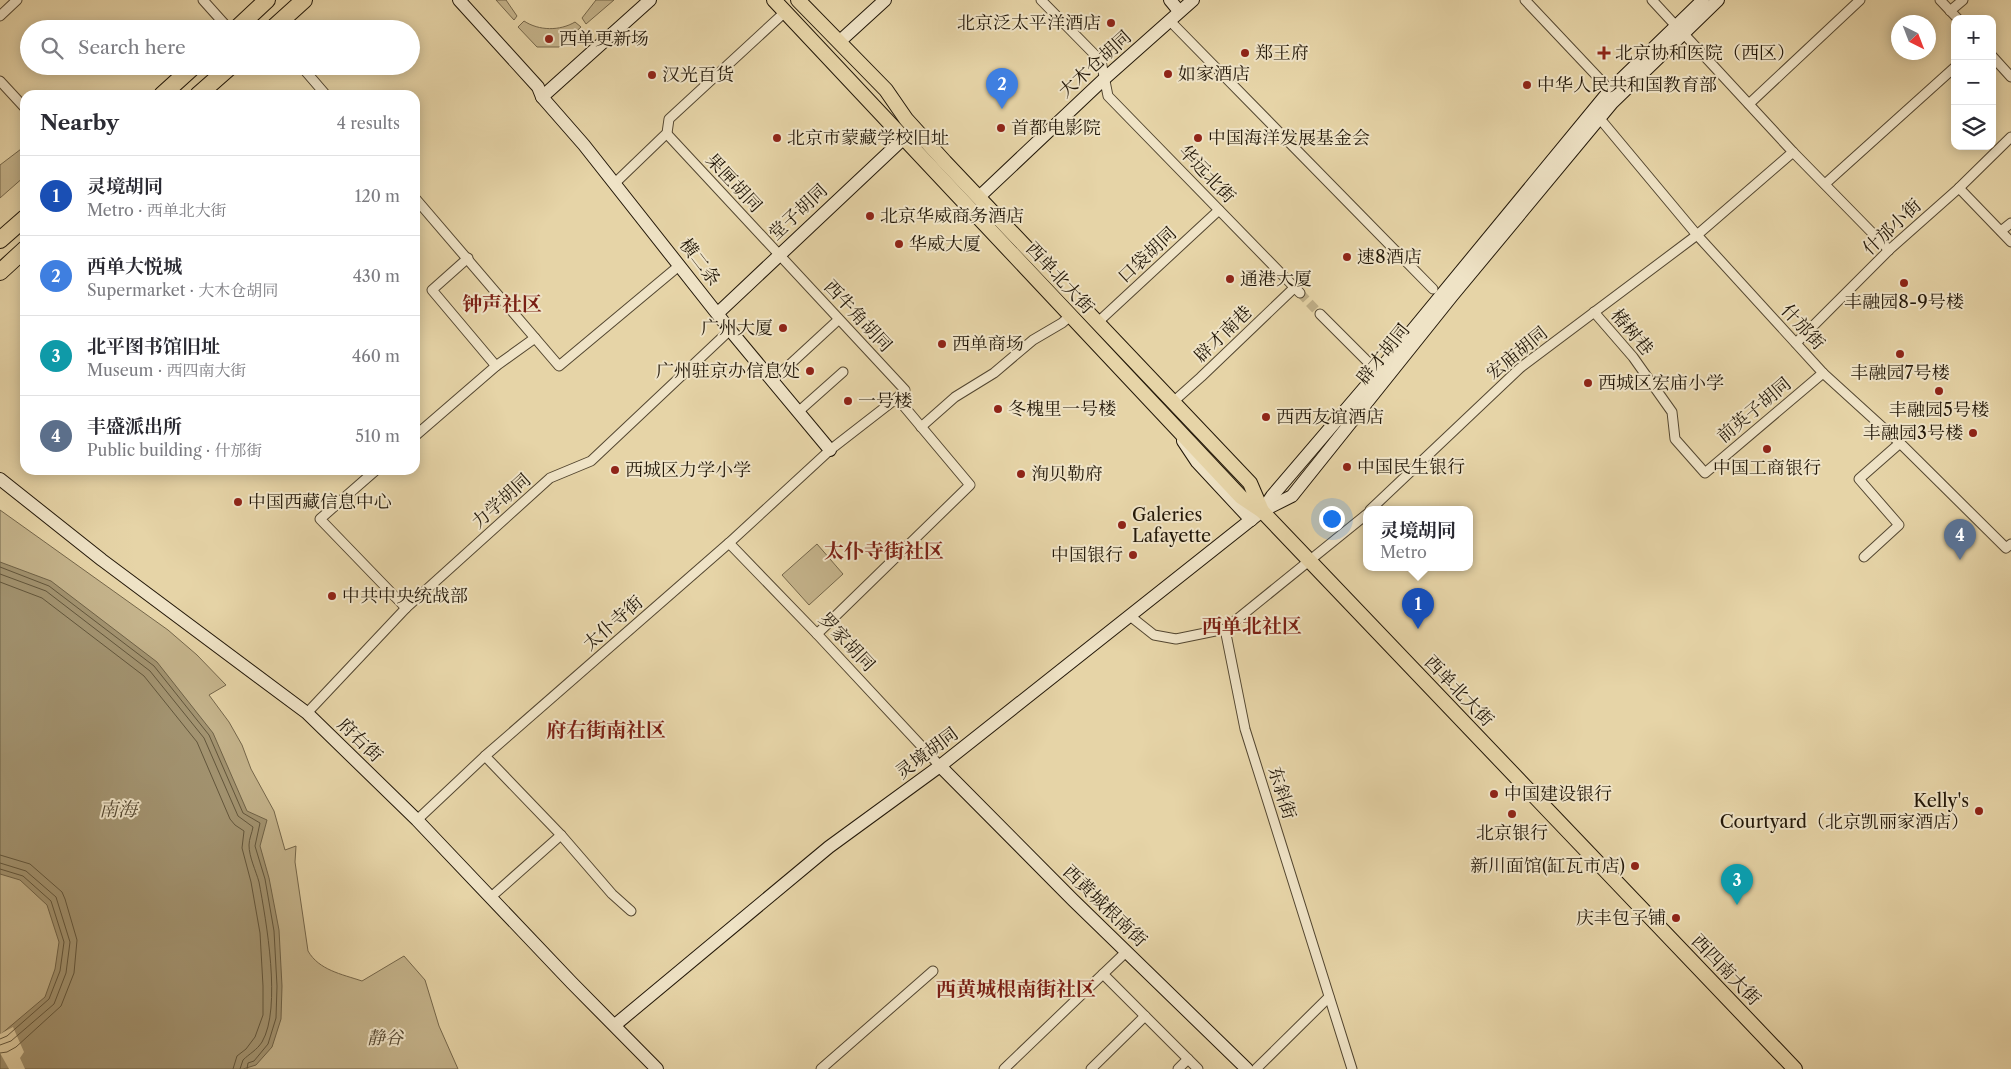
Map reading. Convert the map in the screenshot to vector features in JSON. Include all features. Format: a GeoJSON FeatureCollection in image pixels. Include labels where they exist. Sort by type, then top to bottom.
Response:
{"type":"FeatureCollection","features":[{"type":"Feature","properties":{"kind":"highway"},"geometry":{"type":"LineString","coordinates":[[246,20],[267,0]]}},
{"type":"Feature","properties":{"kind":"highway"},"geometry":{"type":"LineString","coordinates":[[282,20],[304,0]]}},
{"type":"Feature","properties":{"kind":"highway"},"geometry":{"type":"LineString","coordinates":[[168,90],[184,75]]}},
{"type":"Feature","properties":{"kind":"highway"},"geometry":{"type":"LineString","coordinates":[[204,90],[221,75]]}},
{"type":"Feature","properties":{"kind":"highway"},"geometry":{"type":"LineString","coordinates":[[0,240],[20,222]]}},
{"type":"Feature","properties":{"kind":"highway"},"geometry":{"type":"LineString","coordinates":[[0,272],[20,254]]}},
{"type":"Feature","properties":{"kind":"main road","name":"横二条"},"geometry":{"type":"LineString","coordinates":[[450,0],[532,92],[542,97]]}},
{"type":"Feature","properties":{"kind":"main road","name":"横二条"},"geometry":{"type":"LineString","coordinates":[[458,0],[533,81],[542,97],[584,146],[730,330],[830,450]]}},
{"type":"Feature","properties":{"kind":"main road"},"geometry":{"type":"LineString","coordinates":[[542,97],[650,0]]}},
{"type":"Feature","properties":{"kind":"main road","name":"西单北大街"},"geometry":{"type":"LineString","coordinates":[[774,0],[1256,515],[1310,561],[1630,897]]}},
{"type":"Feature","properties":{"kind":"main road","name":"西单北大街"},"geometry":{"type":"LineString","coordinates":[[798,0],[886,90],[906,119],[1250,483],[1256,515]]}},
{"type":"Feature","properties":{"kind":"main road"},"geometry":{"type":"LineString","coordinates":[[839,42],[885,0]]}},
{"type":"Feature","properties":{"kind":"main road"},"geometry":{"type":"LineString","coordinates":[[1170,0],[1179,11]]}},
{"type":"Feature","properties":{"kind":"main road","name":"大木仓胡同"},"geometry":{"type":"LineString","coordinates":[[979,197],[1104,79],[1192,0]]}},
{"type":"Feature","properties":{"kind":"main road","name":"辟才胡同"},"geometry":{"type":"LineString","coordinates":[[1256,515],[1596,115],[1612,103],[1704,0]]}},
{"type":"Feature","properties":{"kind":"main road","name":"辟才胡同"},"geometry":{"type":"LineString","coordinates":[[1256,515],[1292,496],[1596,115],[1610,90],[1679,30],[1718,0]]}},
{"type":"Feature","properties":{"kind":"main road","name":"堂子胡同"},"geometry":{"type":"LineString","coordinates":[[718,314],[778,255],[904,138]]}},
{"type":"Feature","properties":{"kind":"main road","name":"府右街"},"geometry":{"type":"LineString","coordinates":[[0,479],[102,560],[307,713],[417,820],[572,983],[657,1069]]}},
{"type":"Feature","properties":{"kind":"main road","name":"灵境胡同"},"geometry":{"type":"LineString","coordinates":[[615,1025],[829,847],[940,766],[1256,515]]}},
{"type":"Feature","properties":{"kind":"main road","name":"西黄城根南街"},"geometry":{"type":"LineString","coordinates":[[940,766],[1126,952],[1247,1069]]}},
{"type":"Feature","properties":{"kind":"main road","name":"西四南大街"},"geometry":{"type":"LineString","coordinates":[[1630,897],[1795,1069]]}},
{"type":"Feature","properties":{"kind":"street"},"geometry":{"type":"LineString","coordinates":[[0,16],[17,0]]}},
{"type":"Feature","properties":{"kind":"street"},"geometry":{"type":"LineString","coordinates":[[203,0],[221,20]]}},
{"type":"Feature","properties":{"kind":"street","name":"华远北街"},"geometry":{"type":"LineString","coordinates":[[1041,0],[1100,62],[1108,96],[1297,291]]}},
{"type":"Feature","properties":{"kind":"street"},"geometry":{"type":"LineString","coordinates":[[1525,0],[1610,90]]}},
{"type":"Feature","properties":{"kind":"street"},"geometry":{"type":"LineString","coordinates":[[1652,0],[1793,152],[1889,250]]}},
{"type":"Feature","properties":{"kind":"street"},"geometry":{"type":"LineString","coordinates":[[1749,104],[1860,0]]}},
{"type":"Feature","properties":{"kind":"street"},"geometry":{"type":"LineString","coordinates":[[1940,0],[1954,15]]}},
{"type":"Feature","properties":{"kind":"street"},"geometry":{"type":"LineString","coordinates":[[1950,11],[1963,0]]}},
{"type":"Feature","properties":{"kind":"street"},"geometry":{"type":"LineString","coordinates":[[614,184],[667,134],[669,119],[785,12]]}},
{"type":"Feature","properties":{"kind":"street"},"geometry":{"type":"LineString","coordinates":[[1170,21],[1433,289]]}},
{"type":"Feature","properties":{"kind":"street"},"geometry":{"type":"LineString","coordinates":[[1996,60],[2011,77]]}},
{"type":"Feature","properties":{"kind":"street"},"geometry":{"type":"LineString","coordinates":[[1825,184],[1951,71]]}},
{"type":"Feature","properties":{"kind":"street"},"geometry":{"type":"LineString","coordinates":[[308,75],[322,90]]}},
{"type":"Feature","properties":{"kind":"street"},"geometry":{"type":"LineString","coordinates":[[0,81],[20,103]]}},
{"type":"Feature","properties":{"kind":"street","name":"什邡街"},"geometry":{"type":"LineString","coordinates":[[1596,115],[1696,235],[1823,373],[2009,546]]}},
{"type":"Feature","properties":{"kind":"street","name":"果匣胡同"},"geometry":{"type":"LineString","coordinates":[[667,134],[778,255]]}},
{"type":"Feature","properties":{"kind":"street","name":"什邡小街"},"geometry":{"type":"LineString","coordinates":[[1796,343],[1889,250],[1959,188],[2011,138]]}},
{"type":"Feature","properties":{"kind":"street","name":"宏庙胡同"},"geometry":{"type":"LineString","coordinates":[[1374,506],[1520,368],[1696,235],[1793,152]]}},
{"type":"Feature","properties":{"kind":"street"},"geometry":{"type":"LineString","coordinates":[[1959,188],[2011,242]]}},
{"type":"Feature","properties":{"kind":"street"},"geometry":{"type":"LineString","coordinates":[[420,204],[558,366],[680,265]]}},
{"type":"Feature","properties":{"kind":"street","name":"口袋胡同"},"geometry":{"type":"LineString","coordinates":[[1097,323],[1219,210]]}},
{"type":"Feature","properties":{"kind":"street"},"geometry":{"type":"LineString","coordinates":[[2001,231],[2011,223]]}},
{"type":"Feature","properties":{"kind":"street","name":"西牛角胡同"},"geometry":{"type":"LineString","coordinates":[[778,255],[905,390],[897,398]]}},
{"type":"Feature","properties":{"kind":"street"},"geometry":{"type":"LineString","coordinates":[[468,258],[432,290],[496,366]]}},
{"type":"Feature","properties":{"kind":"street","name":"辟才南巷"},"geometry":{"type":"LineString","coordinates":[[1173,402],[1297,291]]}},
{"type":"Feature","properties":{"kind":"street","name":"椿树巷"},"geometry":{"type":"LineString","coordinates":[[1594,312],[1633,357],[1672,412],[1675,439],[1705,473]]}},
{"type":"Feature","properties":{"kind":"street"},"geometry":{"type":"LineString","coordinates":[[1320,314],[1378,372]]}},
{"type":"Feature","properties":{"kind":"street"},"geometry":{"type":"LineString","coordinates":[[922,427],[955,398],[994,373],[1032,340],[1062,324],[1070,316]]}},
{"type":"Feature","properties":{"kind":"street"},"geometry":{"type":"LineString","coordinates":[[772,380],[837,321]]}},
{"type":"Feature","properties":{"kind":"street","name":"力学胡同"},"geometry":{"type":"LineString","coordinates":[[307,713],[406,608],[550,478],[591,461],[730,330]]}},
{"type":"Feature","properties":{"kind":"street"},"geometry":{"type":"LineString","coordinates":[[420,432],[496,366],[535,338]]}},
{"type":"Feature","properties":{"kind":"street"},"geometry":{"type":"LineString","coordinates":[[798,412],[843,372]]}},
{"type":"Feature","properties":{"kind":"street","name":"前英子胡同"},"geometry":{"type":"LineString","coordinates":[[1705,473],[1823,373]]}},
{"type":"Feature","properties":{"kind":"street"},"geometry":{"type":"LineString","coordinates":[[817,634],[970,485],[897,398]]}},
{"type":"Feature","properties":{"kind":"street","name":"太仆寺街"},"geometry":{"type":"LineString","coordinates":[[417,820],[485,756],[729,543],[830,450],[897,398]]}},
{"type":"Feature","properties":{"kind":"street"},"geometry":{"type":"LineString","coordinates":[[1864,557],[1899,525],[1858,478],[1900,443]]}},
{"type":"Feature","properties":{"kind":"street"},"geometry":{"type":"LineString","coordinates":[[370,475],[320,519],[406,608]]}},
{"type":"Feature","properties":{"kind":"street"},"geometry":{"type":"LineString","coordinates":[[1130,616],[1154,635],[1176,639],[1224,629],[1363,517]]}},
{"type":"Feature","properties":{"kind":"street","name":"罗家胡同"},"geometry":{"type":"LineString","coordinates":[[729,543],[940,766]]}},
{"type":"Feature","properties":{"kind":"street","name":"东斜街"},"geometry":{"type":"LineString","coordinates":[[1224,629],[1245,729],[1352,1069]]}},
{"type":"Feature","properties":{"kind":"street"},"geometry":{"type":"LineString","coordinates":[[485,756],[561,835],[612,894],[630,911]]}},
{"type":"Feature","properties":{"kind":"street"},"geometry":{"type":"LineString","coordinates":[[492,897],[561,835]]}},
{"type":"Feature","properties":{"kind":"street"},"geometry":{"type":"LineString","coordinates":[[1004,1069],[1126,952]]}},
{"type":"Feature","properties":{"kind":"street"},"geometry":{"type":"LineString","coordinates":[[821,1069],[933,971]]}},
{"type":"Feature","properties":{"kind":"street"},"geometry":{"type":"LineString","coordinates":[[1103,974],[1198,1069]]}},
{"type":"Feature","properties":{"kind":"street"},"geometry":{"type":"LineString","coordinates":[[1256,1069],[1329,997]]}},
{"type":"Feature","properties":{"kind":"street"},"geometry":{"type":"LineString","coordinates":[[1091,1069],[1145,1016]]}},
{"type":"Feature","properties":{"kind":"street"},"geometry":{"type":"LineString","coordinates":[[1178,1069],[1188,1059]]}},
{"type":"Feature","properties":{"kind":"green space"},"geometry":{"type":"Polygon","coordinates":[[[496,0],[506,0],[517,16],[514,20],[496,0]]]}},
{"type":"Feature","properties":{"kind":"green space"},"geometry":{"type":"Polygon","coordinates":[[[596,0],[614,0],[586,24],[582,18],[596,0]]]}},
{"type":"Feature","properties":{"kind":"green space"},"geometry":{"type":"Polygon","coordinates":[[[524,21],[536,27],[550,29],[563,27],[575,22],[581,27],[559,47],[537,47],[518,27],[524,21]]]}},
{"type":"Feature","properties":{"kind":"green space"},"geometry":{"type":"Polygon","coordinates":[[[20,150],[20,180],[0,198],[0,165],[20,150]]]}},
{"type":"Feature","properties":{"kind":"green space","name":"南海"},"geometry":{"type":"Polygon","coordinates":[[[0,510],[168,630],[197,655],[226,685],[209,695],[229,722],[242,745],[251,769],[274,811],[285,850],[296,846],[295,862],[308,951],[324,967],[362,981],[404,956],[425,980],[439,1026],[458,1069],[0,1069],[0,510]]]}},
{"type":"Feature","properties":{"kind":"green space"},"geometry":{"type":"Polygon","coordinates":[[[817,544],[843,574],[809,605],[782,575],[817,544]]]}},
{"type":"Feature","properties":{"kind":"water","name":"南海"},"geometry":{"type":"Polygon","coordinates":[[[0,562],[51,581],[157,662],[213,733],[247,811],[267,820],[260,846],[269,878],[279,930],[282,986],[281,1019],[272,1047],[256,1065],[243,1069],[0,1069],[0,1035],[45,997],[55,969],[59,942],[47,905],[20,880],[0,874],[0,562]]]}},
{"type":"Feature","properties":{"kind":"pier"},"geometry":{"type":"Polygon","coordinates":[[[13,1027],[24,1052],[20,1058],[25,1069],[9,1069],[0,1053],[0,1034],[13,1027]]]}},
{"type":"Feature","properties":{"kind":"tunnel"},"geometry":{"type":"LineString","coordinates":[[1300,293],[1320,314]]}},
{"type":"Feature","properties":{"kind":"place","name":"北京泛太平洋酒店"},"geometry":{"type":"Point","coordinates":[1111,23]}},
{"type":"Feature","properties":{"kind":"place","name":"西单更新场"},"geometry":{"type":"Point","coordinates":[549,39]}},
{"type":"Feature","properties":{"kind":"place","name":"郑王府"},"geometry":{"type":"Point","coordinates":[1245,53]}},
{"type":"Feature","properties":{"kind":"place","name":"北京协和医院（西区）"},"geometry":{"type":"Point","coordinates":[1604,53]}},
{"type":"Feature","properties":{"kind":"place","name":"如家酒店"},"geometry":{"type":"Point","coordinates":[1168,74]}},
{"type":"Feature","properties":{"kind":"place","name":"汉光百货"},"geometry":{"type":"Point","coordinates":[652,75]}},
{"type":"Feature","properties":{"kind":"place","name":"中华人民共和国教育部"},"geometry":{"type":"Point","coordinates":[1527,85]}},
{"type":"Feature","properties":{"kind":"place","name":"西单大悦城"},"geometry":{"type":"Point","coordinates":[1002,109]}},
{"type":"Feature","properties":{"kind":"place","name":"首都电影院"},"geometry":{"type":"Point","coordinates":[1001,128]}},
{"type":"Feature","properties":{"kind":"place","name":"北京市蒙藏学校旧址"},"geometry":{"type":"Point","coordinates":[777,138]}},
{"type":"Feature","properties":{"kind":"place","name":"中国海洋发展基金会"},"geometry":{"type":"Point","coordinates":[1198,138]}},
{"type":"Feature","properties":{"kind":"place","name":"北京华威商务酒店"},"geometry":{"type":"Point","coordinates":[870,216]}},
{"type":"Feature","properties":{"kind":"place","name":"华威大厦"},"geometry":{"type":"Point","coordinates":[899,244]}},
{"type":"Feature","properties":{"kind":"place","name":"速8酒店"},"geometry":{"type":"Point","coordinates":[1347,257]}},
{"type":"Feature","properties":{"kind":"place","name":"通港大厦"},"geometry":{"type":"Point","coordinates":[1230,279]}},
{"type":"Feature","properties":{"kind":"place","name":"丰融园8-9号楼"},"geometry":{"type":"Point","coordinates":[1904,283]}},
{"type":"Feature","properties":{"kind":"place","name":"广州大厦"},"geometry":{"type":"Point","coordinates":[783,328]}},
{"type":"Feature","properties":{"kind":"place","name":"西单商场"},"geometry":{"type":"Point","coordinates":[942,344]}},
{"type":"Feature","properties":{"kind":"place","name":"丰融园7号楼"},"geometry":{"type":"Point","coordinates":[1900,354]}},
{"type":"Feature","properties":{"kind":"place","name":"广州驻京办信息处"},"geometry":{"type":"Point","coordinates":[810,371]}},
{"type":"Feature","properties":{"kind":"place","name":"西城区宏庙小学"},"geometry":{"type":"Point","coordinates":[1588,383]}},
{"type":"Feature","properties":{"kind":"place","name":"丰融园5号楼"},"geometry":{"type":"Point","coordinates":[1939,391]}},
{"type":"Feature","properties":{"kind":"place","name":"一号楼"},"geometry":{"type":"Point","coordinates":[848,401]}},
{"type":"Feature","properties":{"kind":"place","name":"冬槐里一号楼"},"geometry":{"type":"Point","coordinates":[998,409]}},
{"type":"Feature","properties":{"kind":"place","name":"西西友谊酒店"},"geometry":{"type":"Point","coordinates":[1266,417]}},
{"type":"Feature","properties":{"kind":"place","name":"丰融园3号楼"},"geometry":{"type":"Point","coordinates":[1973,433]}},
{"type":"Feature","properties":{"kind":"place","name":"中国工商银行"},"geometry":{"type":"Point","coordinates":[1767,449]}},
{"type":"Feature","properties":{"kind":"place","name":"中国民生银行"},"geometry":{"type":"Point","coordinates":[1347,467]}},
{"type":"Feature","properties":{"kind":"place","name":"西城区力学小学"},"geometry":{"type":"Point","coordinates":[615,470]}},
{"type":"Feature","properties":{"kind":"place","name":"洵贝勒府"},"geometry":{"type":"Point","coordinates":[1021,474]}},
{"type":"Feature","properties":{"kind":"place","name":"中国西藏信息中心"},"geometry":{"type":"Point","coordinates":[238,502]}},
{"type":"Feature","properties":{"kind":"place","name":"Galeries Lafayette"},"geometry":{"type":"Point","coordinates":[1122,525]}},
{"type":"Feature","properties":{"kind":"place","name":"中国银行"},"geometry":{"type":"Point","coordinates":[1133,555]}},
{"type":"Feature","properties":{"kind":"place","name":"丰盛派出所"},"geometry":{"type":"Point","coordinates":[1960,560]}},
{"type":"Feature","properties":{"kind":"place","name":"中共中央统战部"},"geometry":{"type":"Point","coordinates":[332,596]}},
{"type":"Feature","properties":{"kind":"place","name":"灵境胡同"},"geometry":{"type":"Point","coordinates":[1418,629]}},
{"type":"Feature","properties":{"kind":"place","name":"中国建设银行"},"geometry":{"type":"Point","coordinates":[1494,794]}},
{"type":"Feature","properties":{"kind":"place","name":"Kelly's Courtyard（北京凯丽家酒店）"},"geometry":{"type":"Point","coordinates":[1979,811]}},
{"type":"Feature","properties":{"kind":"place","name":"北京银行"},"geometry":{"type":"Point","coordinates":[1512,814]}},
{"type":"Feature","properties":{"kind":"place","name":"新川面馆(缸瓦市店)"},"geometry":{"type":"Point","coordinates":[1635,866]}},
{"type":"Feature","properties":{"kind":"place","name":"北平图书馆旧址"},"geometry":{"type":"Point","coordinates":[1737,905]}},
{"type":"Feature","properties":{"kind":"place","name":"庆丰包子铺"},"geometry":{"type":"Point","coordinates":[1676,918]}},
{"type":"Feature","properties":{"kind":"district","name":"钟声社区"},"geometry":{"type":"Point","coordinates":[502,304]}},
{"type":"Feature","properties":{"kind":"district","name":"太仆寺街社区"},"geometry":{"type":"Point","coordinates":[884,551]}},
{"type":"Feature","properties":{"kind":"district","name":"西单北社区"},"geometry":{"type":"Point","coordinates":[1252,626]}},
{"type":"Feature","properties":{"kind":"district","name":"府右街南社区"},"geometry":{"type":"Point","coordinates":[606,730]}},
{"type":"Feature","properties":{"kind":"district","name":"西黄城根南街社区"},"geometry":{"type":"Point","coordinates":[1016,989]}},
{"type":"Feature","properties":{"kind":"park label","name":"静谷"},"geometry":{"type":"Point","coordinates":[385,1038]}}]}
